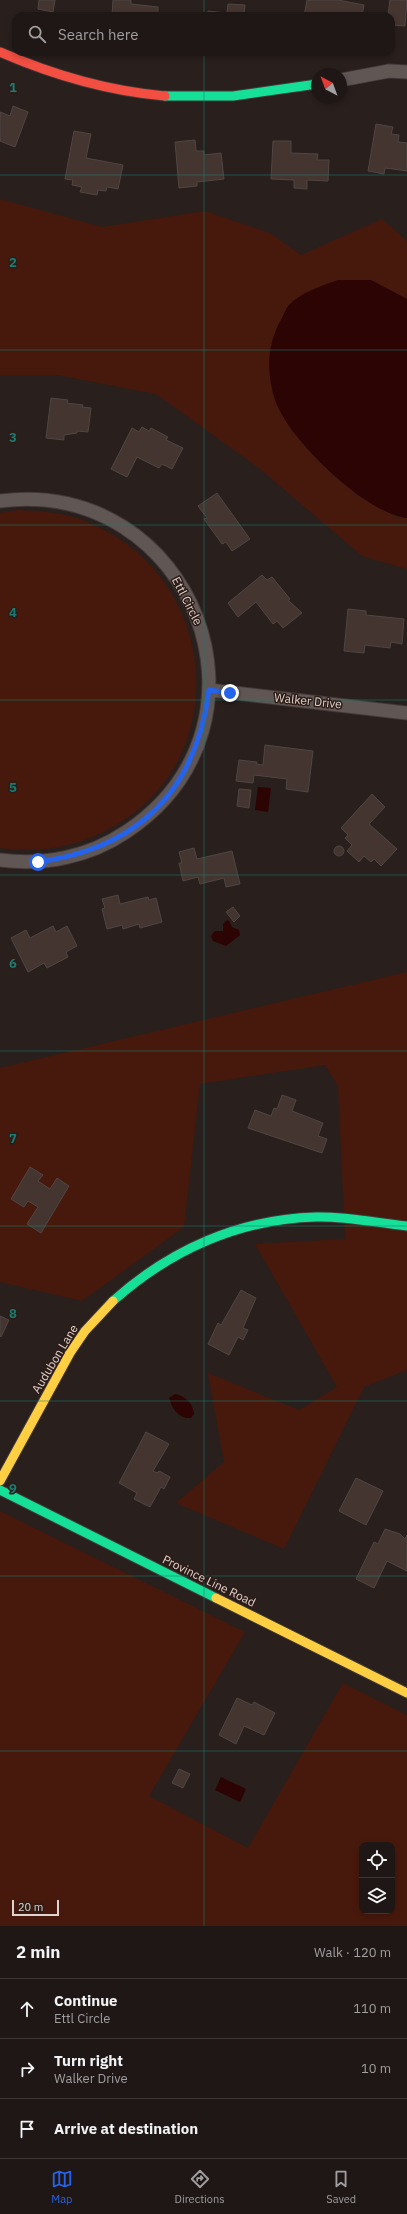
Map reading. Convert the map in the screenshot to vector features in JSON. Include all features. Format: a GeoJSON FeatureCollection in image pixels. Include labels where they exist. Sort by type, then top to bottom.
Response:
{"type":"FeatureCollection","features":[{"type":"Feature","properties":{"kind":"street"},"geometry":{"type":"LineString","coordinates":[[0,52],[54,74],[93,85],[141,94],[181,97],[222,97],[262,94],[311,85]]}},
{"type":"Feature","properties":{"kind":"street"},"geometry":{"type":"LineString","coordinates":[[347,79],[389,71],[407,72]]}},
{"type":"Feature","properties":{"kind":"street","name":"Ettl Circle"},"geometry":{"type":"LineString","coordinates":[[0,501],[44,499],[69,504],[122,525],[145,542],[169,568],[182,586],[195,612],[203,636],[208,664],[209,690],[203,724],[198,742],[188,766],[174,787],[156,809],[136,826],[118,838],[94,849],[67,858],[38,862],[0,860]]}},
{"type":"Feature","properties":{"kind":"street","name":"Walker Drive"},"geometry":{"type":"LineString","coordinates":[[209,690],[407,713]]}},
{"type":"Feature","properties":{"kind":"street","name":"Audubon Lane"},"geometry":{"type":"LineString","coordinates":[[0,1481],[67,1357],[84,1332],[108,1305],[154,1266],[190,1246],[218,1234],[247,1225],[282,1219],[318,1217],[407,1226]]}},
{"type":"Feature","properties":{"kind":"street","name":"Province Line Road"},"geometry":{"type":"LineString","coordinates":[[0,1490],[407,1693]]}},
{"type":"Feature","properties":{"kind":"shaded area"},"geometry":{"type":"Polygon","coordinates":[[[0,199],[102,227],[205,211],[270,233],[301,255],[382,219],[407,241],[407,299],[371,280],[338,280],[310,291],[269,350],[270,373],[276,400],[291,430],[320,461],[357,495],[397,517],[407,518],[407,569],[362,556],[260,469],[156,394],[57,375],[0,375],[0,199]]]}},
{"type":"Feature","properties":{"kind":"shaded area"},"geometry":{"type":"Polygon","coordinates":[[[338,280],[371,280],[407,299],[407,518],[390,513],[371,503],[350,489],[330,472],[296,435],[283,416],[275,400],[269,368],[271,348],[273,337],[286,309],[299,296],[338,280]]]}},
{"type":"Feature","properties":{"kind":"shaded area"},"geometry":{"type":"Polygon","coordinates":[[[18,510],[56,513],[83,520],[135,551],[168,587],[188,630],[196,675],[192,721],[175,765],[146,803],[103,832],[91,837],[53,848],[27,850],[0,848],[0,513],[18,510]]]}},
{"type":"Feature","properties":{"kind":"shaded area"},"geometry":{"type":"Polygon","coordinates":[[[258,787],[271,788],[268,812],[255,810],[258,787]]]}},
{"type":"Feature","properties":{"kind":"shaded area"},"geometry":{"type":"Polygon","coordinates":[[[227,920],[232,927],[239,930],[240,935],[226,946],[213,941],[211,936],[215,931],[223,931],[223,924],[227,920]]]}},
{"type":"Feature","properties":{"kind":"shaded area"},"geometry":{"type":"Polygon","coordinates":[[[407,972],[407,1370],[364,1387],[284,1549],[176,1503],[224,1462],[208,1373],[299,1410],[337,1387],[255,1244],[345,1239],[338,1086],[325,1065],[200,1084],[184,1227],[82,1301],[0,1282],[0,1068],[407,972]]]}},
{"type":"Feature","properties":{"kind":"shaded area"},"geometry":{"type":"Polygon","coordinates":[[[175,1394],[182,1396],[190,1403],[194,1414],[191,1418],[183,1417],[172,1406],[169,1398],[175,1394]]]}},
{"type":"Feature","properties":{"kind":"shaded area"},"geometry":{"type":"Polygon","coordinates":[[[0,1511],[245,1632],[149,1796],[248,1848],[343,1683],[407,1715],[407,1926],[0,1926],[0,1511]]]}},
{"type":"Feature","properties":{"kind":"shaded area"},"geometry":{"type":"Polygon","coordinates":[[[221,1777],[246,1789],[240,1802],[215,1790],[221,1777]]]}},
{"type":"Feature","properties":{"kind":"building"},"geometry":{"type":"Polygon","coordinates":[[[39,0],[55,0],[53,12],[38,9],[39,0]]]}},
{"type":"Feature","properties":{"kind":"building"},"geometry":{"type":"Polygon","coordinates":[[[113,0],[131,0],[131,4],[158,7],[158,12],[112,12],[113,0]]]}},
{"type":"Feature","properties":{"kind":"building"},"geometry":{"type":"Polygon","coordinates":[[[307,0],[338,0],[364,5],[363,12],[305,12],[307,0]]]}},
{"type":"Feature","properties":{"kind":"building"},"geometry":{"type":"Polygon","coordinates":[[[390,0],[407,0],[405,26],[395,25],[395,12],[388,12],[390,0]]]}},
{"type":"Feature","properties":{"kind":"building"},"geometry":{"type":"Polygon","coordinates":[[[228,4],[245,5],[244,12],[227,12],[228,4]]]}},
{"type":"Feature","properties":{"kind":"building"},"geometry":{"type":"Polygon","coordinates":[[[13,106],[28,112],[15,147],[0,141],[0,112],[10,116],[13,106]]]}},
{"type":"Feature","properties":{"kind":"building"},"geometry":{"type":"Polygon","coordinates":[[[376,124],[393,127],[391,134],[399,135],[398,142],[407,143],[407,171],[385,168],[384,174],[368,171],[376,124]]]}},
{"type":"Feature","properties":{"kind":"building"},"geometry":{"type":"Polygon","coordinates":[[[74,131],[91,134],[86,158],[123,165],[118,189],[107,187],[106,191],[98,190],[97,195],[80,192],[82,187],[72,185],[73,180],[65,179],[74,131]]]}},
{"type":"Feature","properties":{"kind":"building"},"geometry":{"type":"Polygon","coordinates":[[[195,140],[196,151],[204,151],[204,155],[221,153],[224,179],[197,182],[197,186],[179,188],[175,142],[195,140]]]}},
{"type":"Feature","properties":{"kind":"building"},"geometry":{"type":"Polygon","coordinates":[[[273,141],[291,141],[291,153],[318,154],[317,160],[329,160],[328,181],[307,180],[307,189],[294,188],[294,180],[271,179],[273,141]]]}},
{"type":"Feature","properties":{"kind":"building"},"geometry":{"type":"Polygon","coordinates":[[[51,398],[68,400],[67,403],[83,405],[82,407],[91,408],[88,432],[77,431],[77,433],[64,435],[64,440],[46,438],[51,398]]]}},
{"type":"Feature","properties":{"kind":"building"},"geometry":{"type":"Polygon","coordinates":[[[142,427],[149,431],[151,428],[168,437],[166,440],[183,448],[172,469],[162,464],[159,468],[137,457],[127,477],[111,469],[132,428],[139,432],[142,427]]]}},
{"type":"Feature","properties":{"kind":"building"},"geometry":{"type":"Polygon","coordinates":[[[217,493],[250,539],[232,551],[226,542],[222,544],[204,519],[207,518],[198,506],[217,493]]]}},
{"type":"Feature","properties":{"kind":"building"},"geometry":{"type":"Polygon","coordinates":[[[262,575],[267,580],[272,577],[290,599],[288,600],[302,613],[283,628],[277,621],[273,624],[256,602],[238,617],[228,603],[262,575]]]}},
{"type":"Feature","properties":{"kind":"building"},"geometry":{"type":"Polygon","coordinates":[[[348,609],[366,611],[366,615],[404,619],[402,644],[391,642],[390,648],[365,645],[364,653],[344,651],[348,609]]]}},
{"type":"Feature","properties":{"kind":"building"},"geometry":{"type":"Polygon","coordinates":[[[265,745],[313,751],[308,792],[286,789],[287,779],[254,775],[253,783],[236,781],[239,760],[257,762],[256,764],[263,765],[265,745]]]}},
{"type":"Feature","properties":{"kind":"building"},"geometry":{"type":"Polygon","coordinates":[[[239,789],[251,790],[249,808],[237,806],[239,789]]]}},
{"type":"Feature","properties":{"kind":"building"},"geometry":{"type":"Polygon","coordinates":[[[372,794],[385,807],[369,824],[397,849],[381,866],[374,859],[371,862],[364,856],[359,862],[347,851],[352,845],[345,838],[348,835],[341,828],[372,794]]]}},
{"type":"Feature","properties":{"kind":"building"},"geometry":{"type":"Polygon","coordinates":[[[337,846],[341,846],[343,847],[343,855],[337,856],[334,853],[334,849],[337,846]]]}},
{"type":"Feature","properties":{"kind":"building"},"geometry":{"type":"Polygon","coordinates":[[[194,848],[197,859],[232,851],[240,884],[226,887],[224,878],[200,884],[198,877],[183,881],[179,863],[182,863],[179,852],[194,848]]]}},
{"type":"Feature","properties":{"kind":"building"},"geometry":{"type":"Polygon","coordinates":[[[118,895],[120,904],[148,897],[149,900],[156,898],[162,922],[140,928],[139,924],[123,929],[122,925],[107,929],[102,909],[105,908],[102,899],[118,895]]]}},
{"type":"Feature","properties":{"kind":"building"},"geometry":{"type":"Polygon","coordinates":[[[233,907],[240,916],[234,922],[226,912],[233,907]]]}},
{"type":"Feature","properties":{"kind":"building"},"geometry":{"type":"Polygon","coordinates":[[[53,926],[56,932],[67,926],[77,946],[66,952],[68,957],[47,968],[44,963],[28,972],[11,938],[26,930],[30,938],[53,926]]]}},
{"type":"Feature","properties":{"kind":"building"},"geometry":{"type":"Polygon","coordinates":[[[282,1095],[296,1100],[292,1111],[323,1123],[318,1136],[327,1139],[322,1153],[248,1128],[255,1110],[271,1116],[274,1108],[277,1109],[282,1095]]]}},
{"type":"Feature","properties":{"kind":"building"},"geometry":{"type":"Polygon","coordinates":[[[30,1167],[43,1175],[38,1181],[50,1189],[57,1178],[69,1186],[41,1233],[27,1224],[38,1207],[28,1201],[24,1207],[11,1199],[30,1167]]]}},
{"type":"Feature","properties":{"kind":"building"},"geometry":{"type":"Polygon","coordinates":[[[241,1290],[256,1298],[243,1328],[248,1330],[243,1340],[238,1337],[229,1355],[208,1344],[218,1323],[221,1325],[241,1290]]]}},
{"type":"Feature","properties":{"kind":"building"},"geometry":{"type":"Polygon","coordinates":[[[0,1316],[9,1320],[1,1337],[0,1336],[0,1316]]]}},
{"type":"Feature","properties":{"kind":"building"},"geometry":{"type":"Polygon","coordinates":[[[146,1432],[169,1444],[153,1471],[157,1473],[159,1471],[170,1477],[164,1489],[161,1487],[150,1507],[134,1499],[137,1493],[119,1483],[146,1432]]]}},
{"type":"Feature","properties":{"kind":"building"},"geometry":{"type":"Polygon","coordinates":[[[356,1478],[383,1491],[366,1525],[339,1511],[356,1478]]]}},
{"type":"Feature","properties":{"kind":"building"},"geometry":{"type":"Polygon","coordinates":[[[385,1529],[400,1534],[405,1539],[407,1535],[407,1571],[387,1561],[374,1588],[356,1579],[374,1542],[378,1544],[385,1529]]]}},
{"type":"Feature","properties":{"kind":"building"},"geometry":{"type":"Polygon","coordinates":[[[237,1698],[252,1705],[254,1702],[275,1713],[264,1735],[244,1726],[236,1744],[219,1735],[237,1698]]]}},
{"type":"Feature","properties":{"kind":"building"},"geometry":{"type":"Polygon","coordinates":[[[179,1769],[190,1774],[183,1788],[172,1783],[179,1769]]]}},
{"type":"Feature","properties":{"kind":"traffic: fast"},"geometry":{"type":"LineString","coordinates":[[165,96],[233,96],[311,85]]}},
{"type":"Feature","properties":{"kind":"traffic: fast"},"geometry":{"type":"LineString","coordinates":[[113,1301],[135,1283],[182,1253],[233,1231],[260,1224],[288,1219],[327,1217],[407,1226]]}},
{"type":"Feature","properties":{"kind":"traffic: fast"},"geometry":{"type":"LineString","coordinates":[[0,1490],[216,1598]]}},
{"type":"Feature","properties":{"kind":"traffic: slow"},"geometry":{"type":"LineString","coordinates":[[0,1481],[70,1353],[85,1331],[113,1301]]}},
{"type":"Feature","properties":{"kind":"traffic: slow"},"geometry":{"type":"LineString","coordinates":[[216,1598],[407,1693]]}},
{"type":"Feature","properties":{"kind":"traffic: jam"},"geometry":{"type":"LineString","coordinates":[[0,52],[40,68],[81,81],[143,94],[165,96]]}},
{"type":"Feature","properties":{"kind":"route"},"geometry":{"type":"LineString","coordinates":[[38,862],[67,858],[94,849],[118,838],[136,826],[156,809],[174,787],[188,766],[198,742],[205,718],[209,690],[230,693]]}}]}
